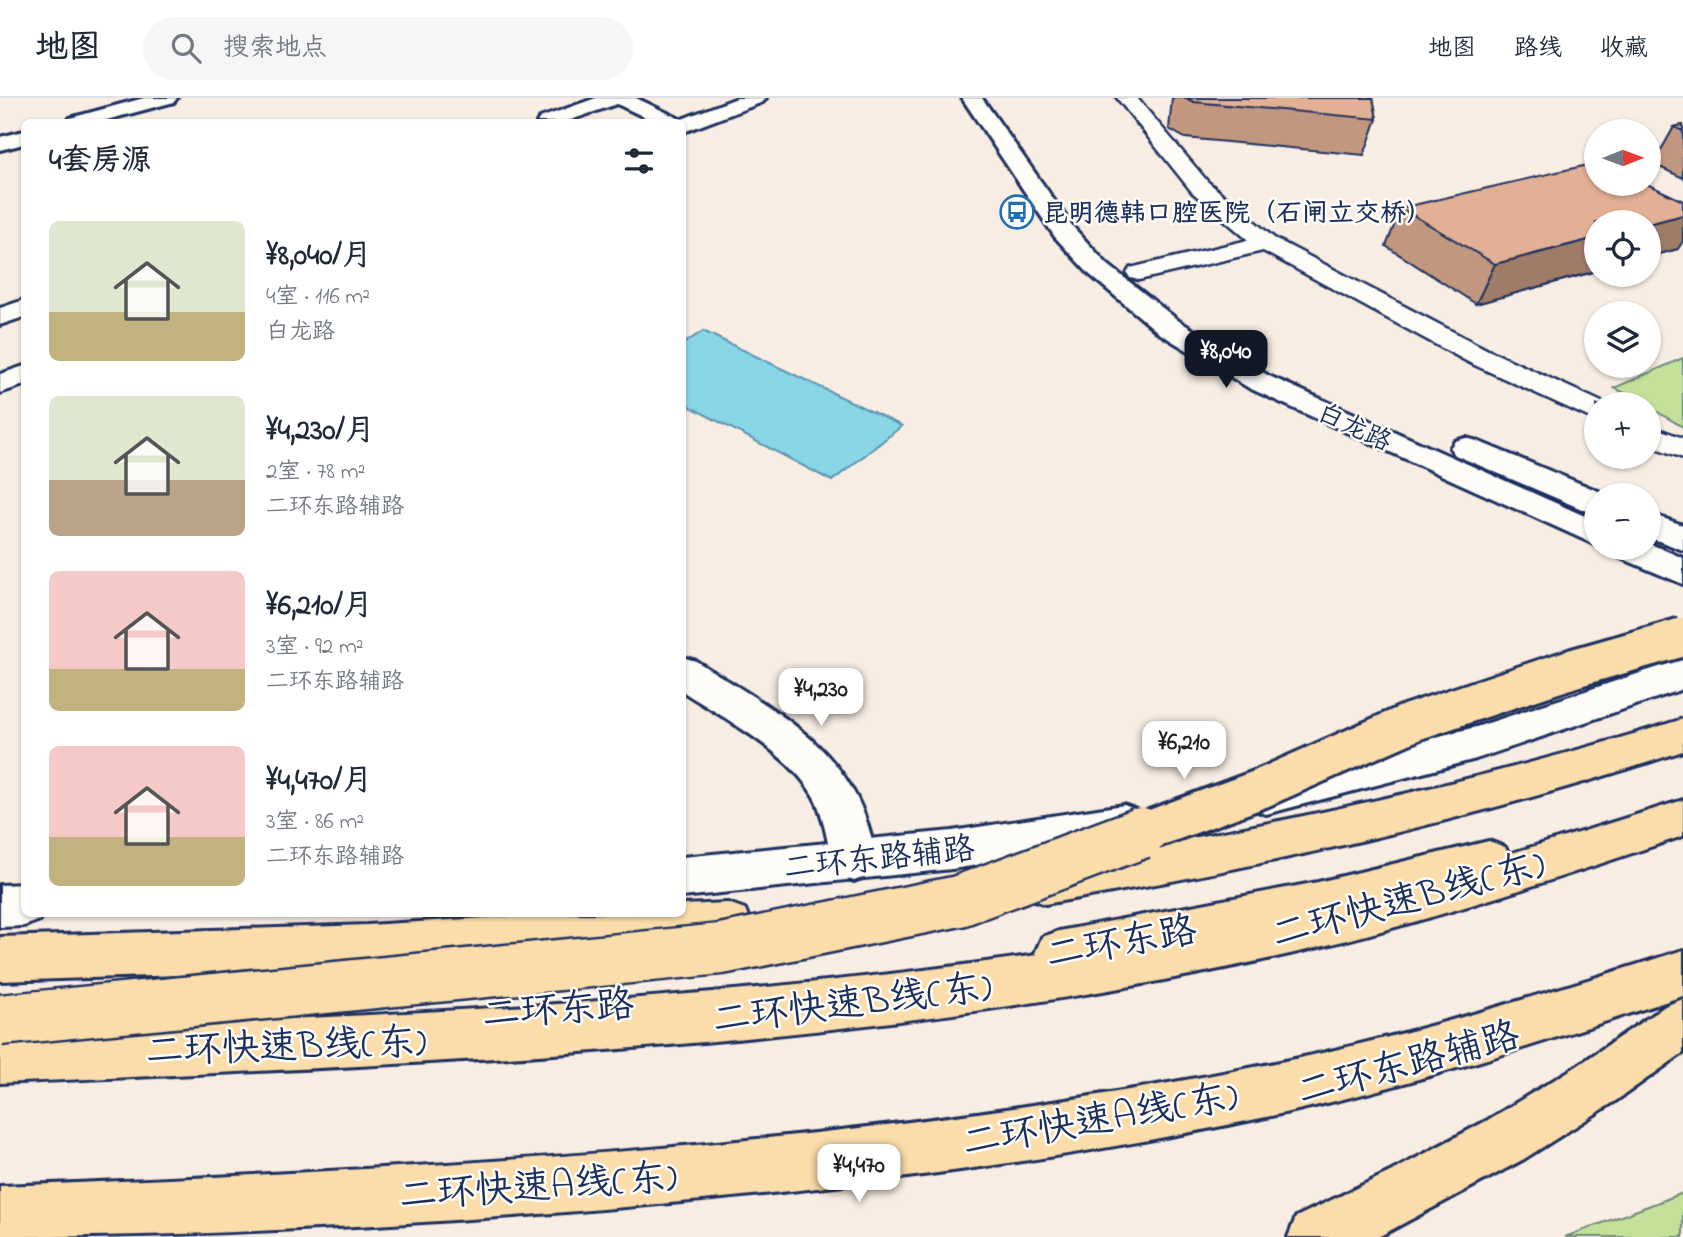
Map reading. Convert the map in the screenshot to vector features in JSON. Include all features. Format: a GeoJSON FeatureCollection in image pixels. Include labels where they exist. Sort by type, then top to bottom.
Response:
{"type":"FeatureCollection","features":[{"type":"Feature","properties":{"kind":"main road"},"geometry":{"type":"LineString","coordinates":[[0,1020],[721,949],[958,901],[1260,789],[1412,722],[1574,668],[1683,637]]}},
{"type":"Feature","properties":{"kind":"main road","name":"二环东路"},"geometry":{"type":"LineString","coordinates":[[0,959],[505,940],[861,911],[1146,868],[1282,841],[1538,779],[1683,735]]}},
{"type":"Feature","properties":{"kind":"main road","name":"二环东路"},"geometry":{"type":"LineString","coordinates":[[0,1032],[494,1013],[872,981],[1147,937],[1318,903],[1534,849],[1683,804]]}},
{"type":"Feature","properties":{"kind":"main road","name":"二环快速B线(东)"},"geometry":{"type":"LineString","coordinates":[[0,1057],[513,1034],[757,1015],[990,987],[1197,950],[1371,912],[1525,870],[1683,818]]}},
{"type":"Feature","properties":{"kind":"main road","name":"二环快速A线(东)"},"geometry":{"type":"LineString","coordinates":[[0,1214],[468,1192],[650,1178],[905,1150],[1158,1111],[1367,1067],[1559,1014],[1683,973]]}},
{"type":"Feature","properties":{"kind":"main road"},"geometry":{"type":"LineString","coordinates":[[1316,1237],[1407,1195],[1530,1127],[1683,1023]]}},
{"type":"Feature","properties":{"kind":"street"},"geometry":{"type":"LineString","coordinates":[[88,119],[167,98]]}},
{"type":"Feature","properties":{"kind":"street"},"geometry":{"type":"LineString","coordinates":[[686,124],[756,98]]}},
{"type":"Feature","properties":{"kind":"street","name":"白龙路"},"geometry":{"type":"LineString","coordinates":[[972,98],[1064,232],[1098,269],[1169,327],[1259,382],[1584,529]]}},
{"type":"Feature","properties":{"kind":"street","name":"白龙路"},"geometry":{"type":"LineString","coordinates":[[998,98],[1082,212],[1139,272],[1196,317],[1282,368],[1584,497]]}},
{"type":"Feature","properties":{"kind":"street"},"geometry":{"type":"LineString","coordinates":[[1127,98],[1200,187],[1266,243],[1478,356],[1584,405]]}},
{"type":"Feature","properties":{"kind":"street"},"geometry":{"type":"LineString","coordinates":[[557,119],[627,99],[665,119]]}},
{"type":"Feature","properties":{"kind":"street"},"geometry":{"type":"LineString","coordinates":[[0,144],[21,138]]}},
{"type":"Feature","properties":{"kind":"street"},"geometry":{"type":"LineString","coordinates":[[1139,272],[1266,243]]}},
{"type":"Feature","properties":{"kind":"street"},"geometry":{"type":"LineString","coordinates":[[0,317],[21,310]]}},
{"type":"Feature","properties":{"kind":"street"},"geometry":{"type":"LineString","coordinates":[[0,384],[21,376]]}},
{"type":"Feature","properties":{"kind":"street"},"geometry":{"type":"LineString","coordinates":[[1661,440],[1683,450]]}},
{"type":"Feature","properties":{"kind":"street"},"geometry":{"type":"LineString","coordinates":[[1661,529],[1683,538]]}},
{"type":"Feature","properties":{"kind":"street"},"geometry":{"type":"LineString","coordinates":[[1656,560],[1683,572]]}},
{"type":"Feature","properties":{"kind":"street"},"geometry":{"type":"LineString","coordinates":[[686,674],[799,750],[831,788],[849,830],[854,861]]}},
{"type":"Feature","properties":{"kind":"street","name":"二环东路辅路"},"geometry":{"type":"LineString","coordinates":[[686,877],[854,861],[1126,824],[1289,791],[1476,743],[1683,674]]}},
{"type":"Feature","properties":{"kind":"street"},"geometry":{"type":"LineString","coordinates":[[0,906],[21,905]]}},
{"type":"Feature","properties":{"kind":"street","name":"二环东路辅路"},"geometry":{"type":"LineString","coordinates":[[0,1225],[295,1213],[618,1192],[831,1170],[1023,1144],[1220,1108],[1361,1076],[1528,1031],[1683,979]]}},
{"type":"Feature","properties":{"kind":"green space"},"geometry":{"type":"Polygon","coordinates":[[[1683,358],[1683,427],[1661,414],[1661,392],[1622,392],[1614,388],[1637,378],[1661,378],[1661,368],[1683,358]]]}},
{"type":"Feature","properties":{"kind":"green space"},"geometry":{"type":"Polygon","coordinates":[[[1683,1193],[1683,1237],[1565,1237],[1683,1193]]]}},
{"type":"Feature","properties":{"kind":"water"},"geometry":{"type":"Polygon","coordinates":[[[703,331],[902,426],[832,481],[686,405],[686,342],[703,331]]]}},
{"type":"Feature","properties":{"kind":"building"},"geometry":{"type":"Polygon","coordinates":[[[1185,98],[1373,98],[1377,119],[1194,102],[1185,98]]]}},
{"type":"Feature","properties":{"kind":"building"},"geometry":{"type":"Polygon","coordinates":[[[1584,166],[1584,196],[1661,196],[1661,191],[1683,201],[1683,215],[1661,221],[1661,210],[1584,210],[1584,241],[1495,264],[1401,208],[1584,166]]]}},
{"type":"Feature","properties":{"kind":"place","name":"昆明德韩口腔医院（石闸立交桥）"},"geometry":{"type":"Point","coordinates":[1017,212]}}]}
